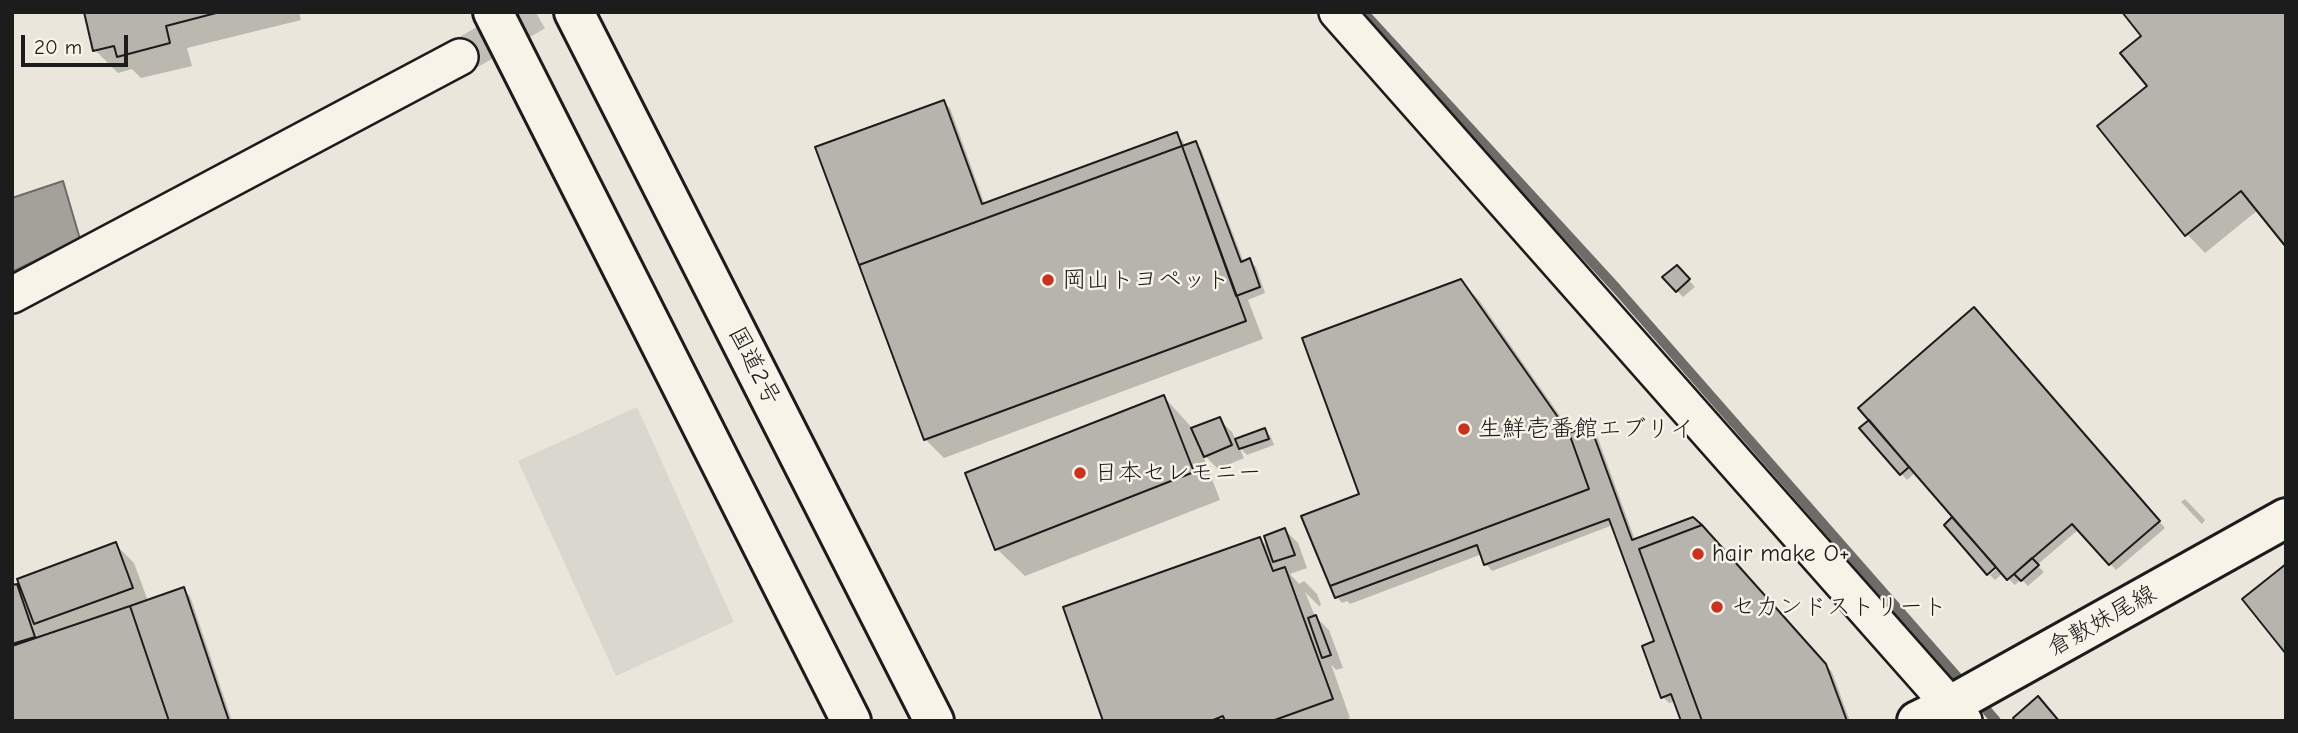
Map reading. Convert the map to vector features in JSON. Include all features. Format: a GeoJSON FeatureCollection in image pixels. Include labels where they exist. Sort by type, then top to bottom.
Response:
{"type":"FeatureCollection","features":[{"type":"Feature","properties":{"kind":"main road"},"geometry":{"type":"LineString","coordinates":[[493,12],[851,721]]}},
{"type":"Feature","properties":{"kind":"main road","name":"国道2号"},"geometry":{"type":"LineString","coordinates":[[574,12],[934,721]]}},
{"type":"Feature","properties":{"kind":"main road","name":"倉敷妹尾線"},"geometry":{"type":"LineString","coordinates":[[1917,721],[1964,703],[2286,519]]}},
{"type":"Feature","properties":{"kind":"street"},"geometry":{"type":"LineString","coordinates":[[1337,12],[1964,703]]}},
{"type":"Feature","properties":{"kind":"street"},"geometry":{"type":"LineString","coordinates":[[12,295],[460,57]]}},
{"type":"Feature","properties":{"kind":"shaded area"},"geometry":{"type":"Polygon","coordinates":[[[63,181],[80,239],[12,272],[12,198],[63,181]]]}},
{"type":"Feature","properties":{"kind":"shaded area"},"geometry":{"type":"Polygon","coordinates":[[[637,407],[734,622],[616,676],[518,461],[637,407]]]}},
{"type":"Feature","properties":{"kind":"building"},"geometry":{"type":"Polygon","coordinates":[[[84,12],[220,12],[166,26],[170,43],[117,57],[114,46],[93,51],[84,12]]]}},
{"type":"Feature","properties":{"kind":"building"},"geometry":{"type":"Polygon","coordinates":[[[2122,12],[2286,12],[2286,247],[2241,191],[2185,236],[2097,126],[2147,86],[2120,53],[2141,36],[2122,12]]]}},
{"type":"Feature","properties":{"kind":"building"},"geometry":{"type":"Polygon","coordinates":[[[944,100],[982,204],[1177,132],[1182,146],[859,265],[815,147],[944,100]]]}},
{"type":"Feature","properties":{"kind":"building"},"geometry":{"type":"Polygon","coordinates":[[[1196,141],[1241,262],[1250,258],[1260,287],[1236,296],[1182,146],[1196,141]]]}},
{"type":"Feature","properties":{"kind":"building","name":"岡山トヨペット"},"geometry":{"type":"Polygon","coordinates":[[[1182,146],[1246,321],[924,440],[859,265],[1182,146]]]}},
{"type":"Feature","properties":{"kind":"building"},"geometry":{"type":"Polygon","coordinates":[[[1677,265],[1690,279],[1676,292],[1662,277],[1677,265]]]}},
{"type":"Feature","properties":{"kind":"building"},"geometry":{"type":"Polygon","coordinates":[[[1461,279],[1569,433],[1589,489],[1330,586],[1301,516],[1359,494],[1302,338],[1461,279]]]}},
{"type":"Feature","properties":{"kind":"building"},"geometry":{"type":"Polygon","coordinates":[[[1974,307],[2160,521],[2109,565],[2072,524],[2007,580],[1858,408],[1974,307]]]}},
{"type":"Feature","properties":{"kind":"building"},"geometry":{"type":"Polygon","coordinates":[[[1164,395],[1194,472],[995,550],[965,473],[1164,395]]]}},
{"type":"Feature","properties":{"kind":"building"},"geometry":{"type":"Polygon","coordinates":[[[1220,417],[1232,445],[1204,457],[1191,428],[1220,417]]]}},
{"type":"Feature","properties":{"kind":"building"},"geometry":{"type":"Polygon","coordinates":[[[1869,420],[1909,467],[1900,475],[1859,428],[1869,420]]]}},
{"type":"Feature","properties":{"kind":"building"},"geometry":{"type":"Polygon","coordinates":[[[1590,425],[1632,540],[1693,517],[1702,525],[1639,549],[1702,721],[1681,721],[1671,694],[1661,698],[1642,646],[1654,641],[1609,519],[1484,565],[1477,545],[1335,598],[1330,586],[1589,489],[1569,433],[1590,425]]]}},
{"type":"Feature","properties":{"kind":"building"},"geometry":{"type":"Polygon","coordinates":[[[1265,428],[1269,439],[1239,449],[1235,439],[1265,428]]]}},
{"type":"Feature","properties":{"kind":"building"},"geometry":{"type":"Polygon","coordinates":[[[1952,517],[1996,567],[1987,575],[1944,525],[1952,517]]]}},
{"type":"Feature","properties":{"kind":"building","name":"セカンドストリート"},"geometry":{"type":"Polygon","coordinates":[[[1702,525],[1826,664],[1847,721],[1702,721],[1639,549],[1702,525]]]}},
{"type":"Feature","properties":{"kind":"building"},"geometry":{"type":"Polygon","coordinates":[[[1285,528],[1295,555],[1273,562],[1264,536],[1285,528]]]}},
{"type":"Feature","properties":{"kind":"building"},"geometry":{"type":"Polygon","coordinates":[[[1260,537],[1273,571],[1285,567],[1333,699],[1272,721],[1225,721],[1223,716],[1211,721],[1103,721],[1063,607],[1260,537]]]}},
{"type":"Feature","properties":{"kind":"building"},"geometry":{"type":"Polygon","coordinates":[[[116,542],[133,588],[34,624],[17,579],[116,542]]]}},
{"type":"Feature","properties":{"kind":"building"},"geometry":{"type":"Polygon","coordinates":[[[2032,558],[2039,565],[2021,581],[2014,574],[2032,558]]]}},
{"type":"Feature","properties":{"kind":"building"},"geometry":{"type":"Polygon","coordinates":[[[2286,564],[2286,654],[2242,599],[2286,564]]]}},
{"type":"Feature","properties":{"kind":"building"},"geometry":{"type":"Polygon","coordinates":[[[17,584],[35,637],[12,644],[12,585],[17,584]]]}},
{"type":"Feature","properties":{"kind":"building"},"geometry":{"type":"Polygon","coordinates":[[[184,587],[229,721],[169,721],[130,606],[184,587]]]}},
{"type":"Feature","properties":{"kind":"building"},"geometry":{"type":"Polygon","coordinates":[[[130,606],[169,721],[12,721],[12,646],[130,606]]]}},
{"type":"Feature","properties":{"kind":"building"},"geometry":{"type":"Polygon","coordinates":[[[1316,615],[1331,655],[1322,658],[1308,618],[1316,615]]]}},
{"type":"Feature","properties":{"kind":"building"},"geometry":{"type":"Polygon","coordinates":[[[2038,696],[2059,721],[2015,721],[2013,718],[2038,696]]]}},
{"type":"Feature","properties":{"kind":"waterway"},"geometry":{"type":"LineString","coordinates":[[1363,12],[1617,289],[1966,687]]}},
{"type":"Feature","properties":{"kind":"waterway"},"geometry":{"type":"LineString","coordinates":[[1977,699],[1996,721]]}},
{"type":"Feature","properties":{"kind":"tunnel"},"geometry":{"type":"LineString","coordinates":[[460,57],[538,12]]}},
{"type":"Feature","properties":{"kind":"place","name":"岡山トヨペット"},"geometry":{"type":"Point","coordinates":[1048,280]}},
{"type":"Feature","properties":{"kind":"place","name":"生鮮壱番館エブリイ"},"geometry":{"type":"Point","coordinates":[1464,429]}},
{"type":"Feature","properties":{"kind":"place","name":"日本セレモニー"},"geometry":{"type":"Point","coordinates":[1080,473]}},
{"type":"Feature","properties":{"kind":"place","name":"hair make O+"},"geometry":{"type":"Point","coordinates":[1698,554]}},
{"type":"Feature","properties":{"kind":"place","name":"セカンドストリート"},"geometry":{"type":"Point","coordinates":[1717,607]}}]}
